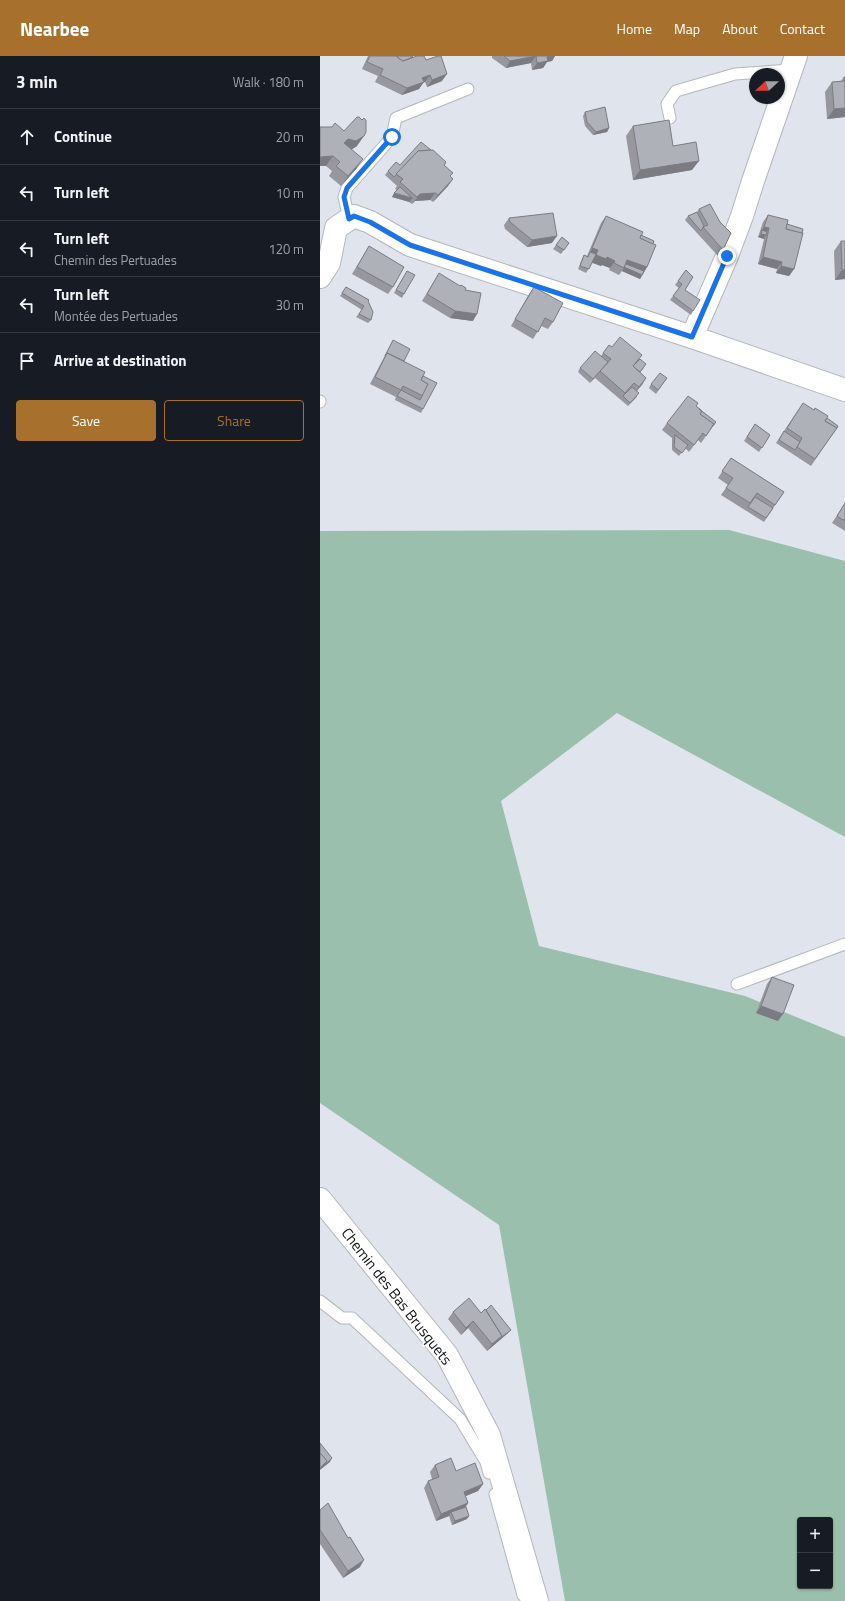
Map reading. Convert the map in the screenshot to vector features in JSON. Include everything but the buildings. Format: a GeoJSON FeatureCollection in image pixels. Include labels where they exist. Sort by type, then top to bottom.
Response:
{"type":"FeatureCollection","features":[{"type":"Feature","properties":{"kind":"street"},"geometry":{"type":"LineString","coordinates":[[692,337],[740,223],[793,63]]}},
{"type":"Feature","properties":{"kind":"street"},"geometry":{"type":"LineString","coordinates":[[320,277],[329,263],[336,228],[354,216],[370,222],[410,245],[692,337],[845,390]]}},
{"type":"Feature","properties":{"kind":"street","name":"Chemin des Bas Brusquets"},"geometry":{"type":"LineString","coordinates":[[320,1199],[447,1355],[489,1435],[538,1601]]}},
{"type":"Feature","properties":{"kind":"lane"},"geometry":{"type":"LineString","coordinates":[[670,118],[667,104],[676,91],[735,74],[793,63]]}},
{"type":"Feature","properties":{"kind":"lane"},"geometry":{"type":"LineString","coordinates":[[349,219],[344,197],[347,188],[392,137],[396,118],[468,89]]}},
{"type":"Feature","properties":{"kind":"lane"},"geometry":{"type":"LineString","coordinates":[[737,984],[845,944]]}},
{"type":"Feature","properties":{"kind":"lane"},"geometry":{"type":"LineString","coordinates":[[320,1301],[342,1318],[352,1318],[460,1419],[486,1462],[523,1595],[528,1601]]}},
{"type":"Feature","properties":{"kind":"green space"},"geometry":{"type":"Polygon","coordinates":[[[729,530],[845,561],[845,837],[617,713],[501,801],[539,946],[745,996],[845,1037],[845,1601],[565,1601],[499,1225],[320,1103],[320,531],[729,530]]]}},
{"type":"Feature","properties":{"kind":"route"},"geometry":{"type":"LineString","coordinates":[[392,137],[347,188],[344,197],[349,219],[354,216],[370,222],[410,245],[692,337],[727,256]]}}]}
